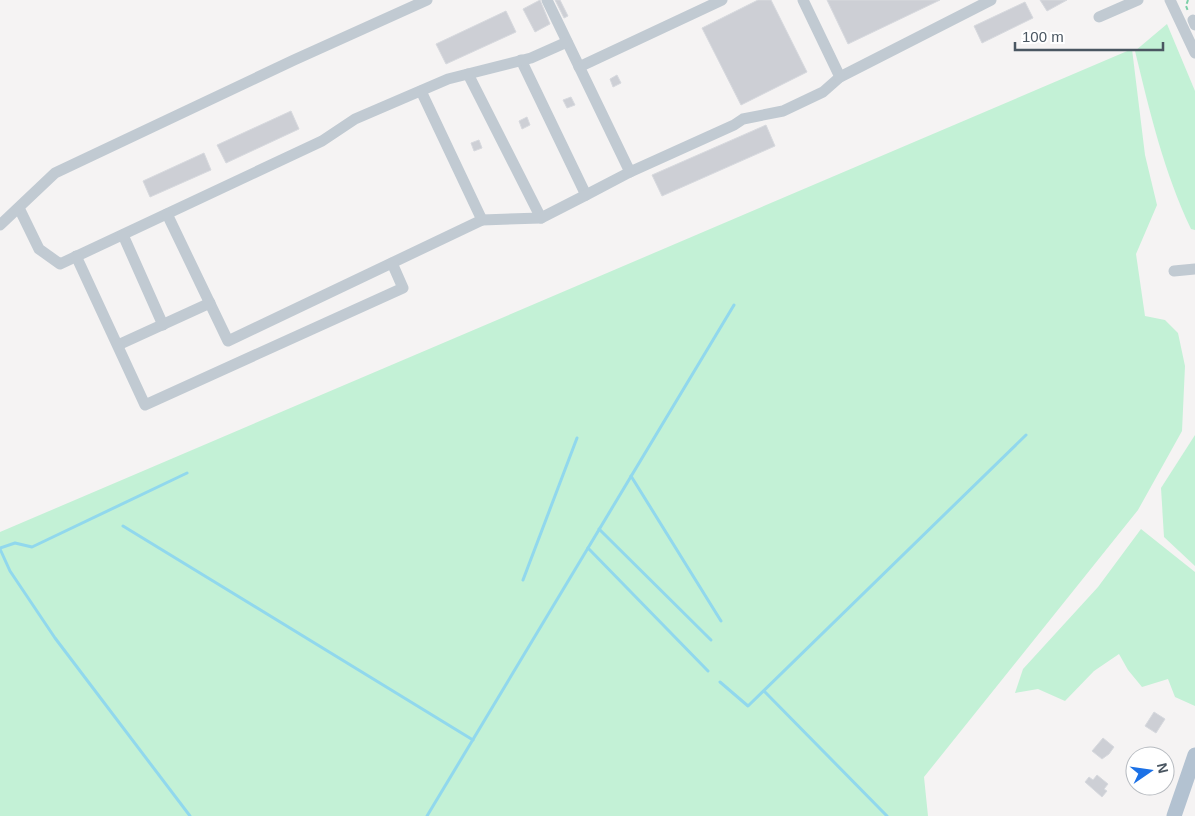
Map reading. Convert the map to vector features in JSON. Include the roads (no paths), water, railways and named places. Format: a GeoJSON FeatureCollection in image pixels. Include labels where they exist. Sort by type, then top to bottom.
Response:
{"type":"FeatureCollection","features":[{"type":"Feature","properties":{"kind":"main road"},"geometry":{"type":"LineString","coordinates":[[1173,813],[1195,755]]}},
{"type":"Feature","properties":{"kind":"street"},"geometry":{"type":"LineString","coordinates":[[0,226],[55,173],[426,0]]}},
{"type":"Feature","properties":{"kind":"street"},"geometry":{"type":"LineString","coordinates":[[547,0],[630,172]]}},
{"type":"Feature","properties":{"kind":"street"},"geometry":{"type":"LineString","coordinates":[[579,67],[722,0]]}},
{"type":"Feature","properties":{"kind":"street"},"geometry":{"type":"LineString","coordinates":[[803,0],[840,77]]}},
{"type":"Feature","properties":{"kind":"street"},"geometry":{"type":"LineString","coordinates":[[167,214],[228,341],[482,220],[541,218],[630,172],[743,120],[783,111],[823,92],[840,77],[991,0]]}},
{"type":"Feature","properties":{"kind":"street"},"geometry":{"type":"LineString","coordinates":[[1099,17],[1138,0]]}},
{"type":"Feature","properties":{"kind":"street"},"geometry":{"type":"LineString","coordinates":[[1170,0],[1195,53]]}},
{"type":"Feature","properties":{"kind":"street"},"geometry":{"type":"LineString","coordinates":[[19,208],[39,250],[60,264],[322,141],[355,119],[421,90],[448,79],[531,58],[567,42]]}},
{"type":"Feature","properties":{"kind":"street"},"geometry":{"type":"LineString","coordinates":[[521,60],[586,195]]}},
{"type":"Feature","properties":{"kind":"street"},"geometry":{"type":"LineString","coordinates":[[468,74],[541,218]]}},
{"type":"Feature","properties":{"kind":"street"},"geometry":{"type":"LineString","coordinates":[[421,90],[482,220]]}},
{"type":"Feature","properties":{"kind":"street"},"geometry":{"type":"LineString","coordinates":[[123,235],[163,325]]}},
{"type":"Feature","properties":{"kind":"street"},"geometry":{"type":"LineString","coordinates":[[76,256],[145,405],[403,288],[392,263]]}},
{"type":"Feature","properties":{"kind":"street"},"geometry":{"type":"LineString","coordinates":[[1174,271],[1195,269]]}},
{"type":"Feature","properties":{"kind":"street"},"geometry":{"type":"LineString","coordinates":[[118,345],[210,303]]}},
{"type":"Feature","properties":{"kind":"waterway"},"geometry":{"type":"LineString","coordinates":[[588,548],[734,305]]}},
{"type":"Feature","properties":{"kind":"waterway"},"geometry":{"type":"LineString","coordinates":[[720,682],[748,706],[1026,435]]}},
{"type":"Feature","properties":{"kind":"waterway"},"geometry":{"type":"LineString","coordinates":[[523,580],[577,438]]}},
{"type":"Feature","properties":{"kind":"waterway"},"geometry":{"type":"LineString","coordinates":[[0,548],[15,543],[32,547],[187,473]]}},
{"type":"Feature","properties":{"kind":"waterway"},"geometry":{"type":"LineString","coordinates":[[631,476],[721,621]]}},
{"type":"Feature","properties":{"kind":"waterway"},"geometry":{"type":"LineString","coordinates":[[123,526],[473,740]]}},
{"type":"Feature","properties":{"kind":"waterway"},"geometry":{"type":"LineString","coordinates":[[599,529],[711,640]]}},
{"type":"Feature","properties":{"kind":"waterway"},"geometry":{"type":"LineString","coordinates":[[427,816],[588,548],[708,671]]}},
{"type":"Feature","properties":{"kind":"waterway"},"geometry":{"type":"LineString","coordinates":[[0,549],[10,571],[55,638],[190,816]]}},
{"type":"Feature","properties":{"kind":"waterway"},"geometry":{"type":"LineString","coordinates":[[764,691],[887,816]]}}]}
